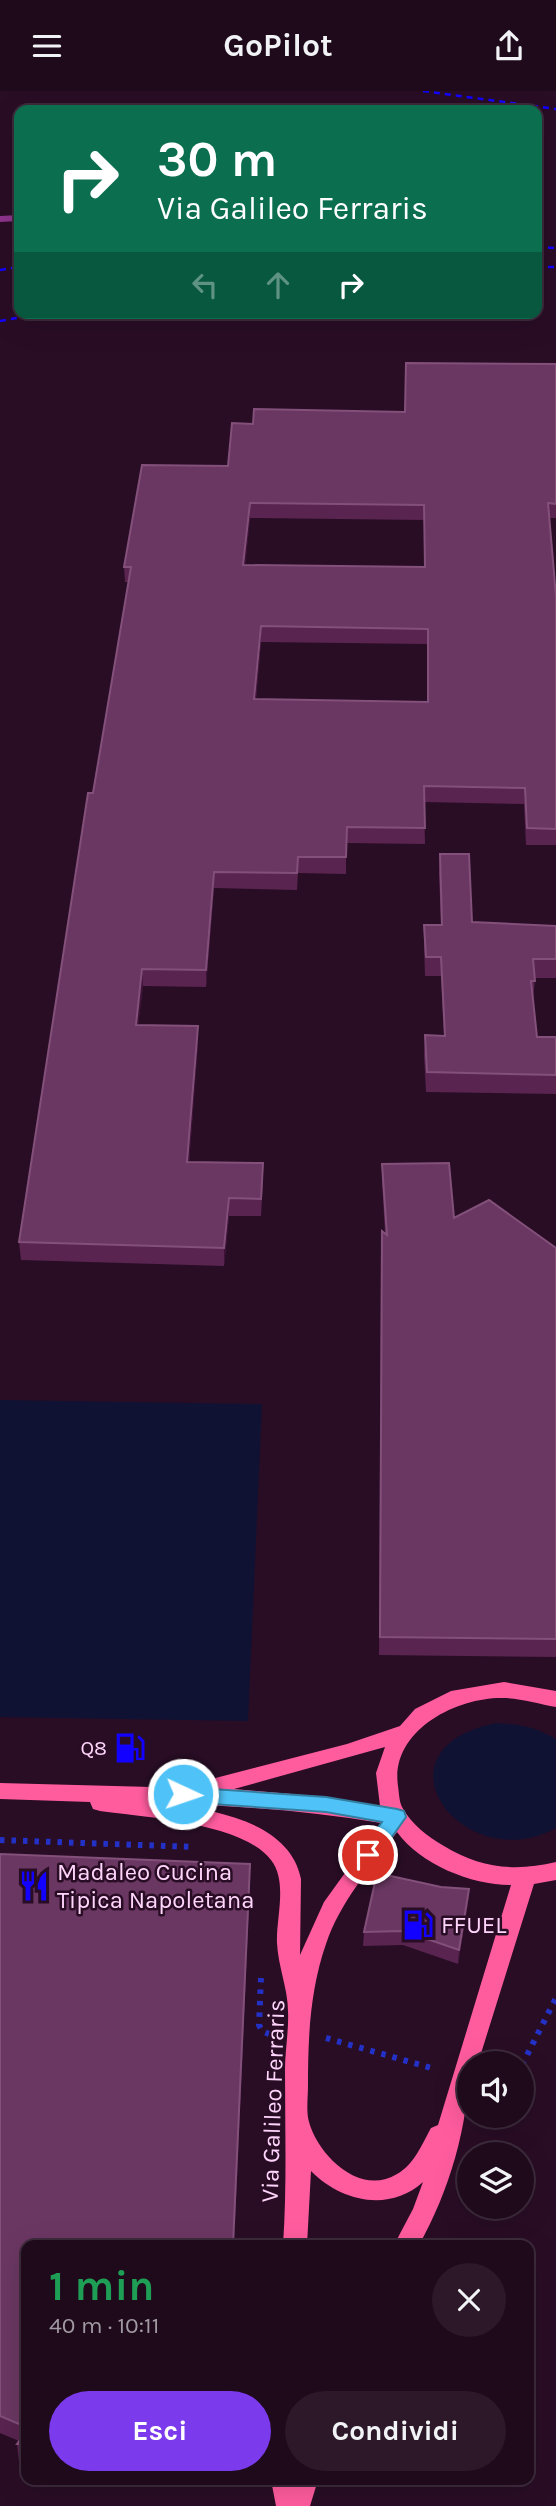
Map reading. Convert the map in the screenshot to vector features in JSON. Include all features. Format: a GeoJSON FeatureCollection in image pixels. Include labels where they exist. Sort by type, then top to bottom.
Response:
{"type":"FeatureCollection","features":[{"type":"Feature","properties":{"kind":"main road"},"geometry":{"type":"LineString","coordinates":[[556,1699],[506,1689],[453,1696],[423,1711],[401,1733],[388,1759],[387,1773],[387,1788],[397,1817],[418,1842],[448,1862],[485,1874],[525,1877],[556,1871]]}},
{"type":"Feature","properties":{"kind":"main road"},"geometry":{"type":"LineString","coordinates":[[183,1794],[284,1770],[401,1733]]}},
{"type":"Feature","properties":{"kind":"main road"},"geometry":{"type":"LineString","coordinates":[[0,1791],[183,1794],[326,1805],[397,1817]]}},
{"type":"Feature","properties":{"kind":"main road"},"geometry":{"type":"LineString","coordinates":[[34,1793],[188,1816],[240,1829],[267,1842],[282,1856],[288,1872],[288,1945],[299,2011]]}},
{"type":"Feature","properties":{"kind":"main road","name":"Via Galileo Ferraris"},"geometry":{"type":"LineString","coordinates":[[295,2240],[300,2161],[299,2011],[315,1943],[353,1875],[397,1817]]}},
{"type":"Feature","properties":{"kind":"main road"},"geometry":{"type":"LineString","coordinates":[[409,2240],[424,2213],[434,2186],[454,2102],[525,1877]]}},
{"type":"Feature","properties":{"kind":"main road"},"geometry":{"type":"LineString","coordinates":[[298,2109],[305,2142],[316,2161],[331,2176],[350,2185],[380,2190],[401,2185],[426,2160],[454,2102]]}},
{"type":"Feature","properties":{"kind":"main road"},"geometry":{"type":"LineString","coordinates":[[285,2485],[289,2506]]}},
{"type":"Feature","properties":{"kind":"main road"},"geometry":{"type":"LineString","coordinates":[[297,2506],[303,2485]]}},
{"type":"Feature","properties":{"kind":"path"},"geometry":{"type":"LineString","coordinates":[[0,1840],[197,1847]]}},
{"type":"Feature","properties":{"kind":"path"},"geometry":{"type":"LineString","coordinates":[[261,1973],[259,2025],[262,2031],[269,2034]]}},
{"type":"Feature","properties":{"kind":"path"},"geometry":{"type":"LineString","coordinates":[[529,2051],[556,1998]]}},
{"type":"Feature","properties":{"kind":"path"},"geometry":{"type":"LineString","coordinates":[[333,2039],[435,2069]]}},
{"type":"Feature","properties":{"kind":"shaded area"},"geometry":{"type":"Polygon","coordinates":[[[0,1400],[262,1404],[248,1721],[0,1717],[0,1400]]]}},
{"type":"Feature","properties":{"kind":"shaded area"},"geometry":{"type":"Polygon","coordinates":[[[496,1723],[527,1727],[556,1739],[556,1828],[522,1839],[490,1837],[462,1824],[443,1805],[434,1782],[438,1758],[457,1737],[496,1723]]]}},
{"type":"Feature","properties":{"kind":"building"},"geometry":{"type":"Polygon","coordinates":[[[406,363],[556,364],[556,504],[548,503],[556,596],[556,829],[527,828],[525,788],[424,786],[425,828],[347,827],[346,857],[298,857],[297,873],[214,872],[206,970],[142,969],[136,1025],[198,1026],[187,1162],[263,1163],[261,1199],[229,1198],[224,1248],[19,1242],[88,793],[93,793],[131,567],[124,567],[142,465],[228,466],[232,423],[253,424],[254,409],[405,412],[406,363]],[[250,503],[243,565],[425,567],[424,505],[250,503]],[[261,626],[254,699],[428,702],[428,629],[261,626]]]}},
{"type":"Feature","properties":{"kind":"building"},"geometry":{"type":"Polygon","coordinates":[[[440,854],[469,854],[472,922],[556,926],[556,959],[533,959],[535,981],[531,981],[537,1037],[556,1037],[556,1075],[427,1072],[425,1035],[445,1036],[441,957],[426,957],[424,925],[442,925],[440,854]]]}},
{"type":"Feature","properties":{"kind":"building"},"geometry":{"type":"Polygon","coordinates":[[[449,1163],[454,1218],[489,1200],[556,1248],[556,1639],[380,1637],[382,1231],[387,1235],[382,1164],[449,1163]]]}},
{"type":"Feature","properties":{"kind":"building"},"geometry":{"type":"Polygon","coordinates":[[[0,1854],[250,1864],[233,2240],[21,2240],[21,2425],[0,2416],[0,1854]]]}},
{"type":"Feature","properties":{"kind":"building"},"geometry":{"type":"Polygon","coordinates":[[[377,1873],[441,1887],[469,1889],[459,1950],[404,1931],[364,1932],[377,1873]]]}},
{"type":"Feature","properties":{"kind":"railway"},"geometry":{"type":"LineString","coordinates":[[423,91],[526,105]]}},
{"type":"Feature","properties":{"kind":"railway"},"geometry":{"type":"LineString","coordinates":[[542,107],[556,109]]}},
{"type":"Feature","properties":{"kind":"railway"},"geometry":{"type":"LineString","coordinates":[[542,247],[556,248]]}},
{"type":"Feature","properties":{"kind":"railway"},"geometry":{"type":"LineString","coordinates":[[542,267],[556,267]]}},
{"type":"Feature","properties":{"kind":"railway"},"geometry":{"type":"LineString","coordinates":[[0,270],[14,268]]}},
{"type":"Feature","properties":{"kind":"railway"},"geometry":{"type":"LineString","coordinates":[[0,321],[14,319]]}},
{"type":"Feature","properties":{"kind":"place","name":"Q8"},"geometry":{"type":"Point","coordinates":[130,1748]}},
{"type":"Feature","properties":{"kind":"place","name":"Madaleo Cucina Tipica Napoletana"},"geometry":{"type":"Point","coordinates":[34,1886]}},
{"type":"Feature","properties":{"kind":"place","name":"FFUEL"},"geometry":{"type":"Point","coordinates":[418,1925]}},
{"type":"Feature","properties":{"kind":"route"},"geometry":{"type":"LineString","coordinates":[[183,1794],[326,1805],[397,1817],[368,1855]]}}]}
